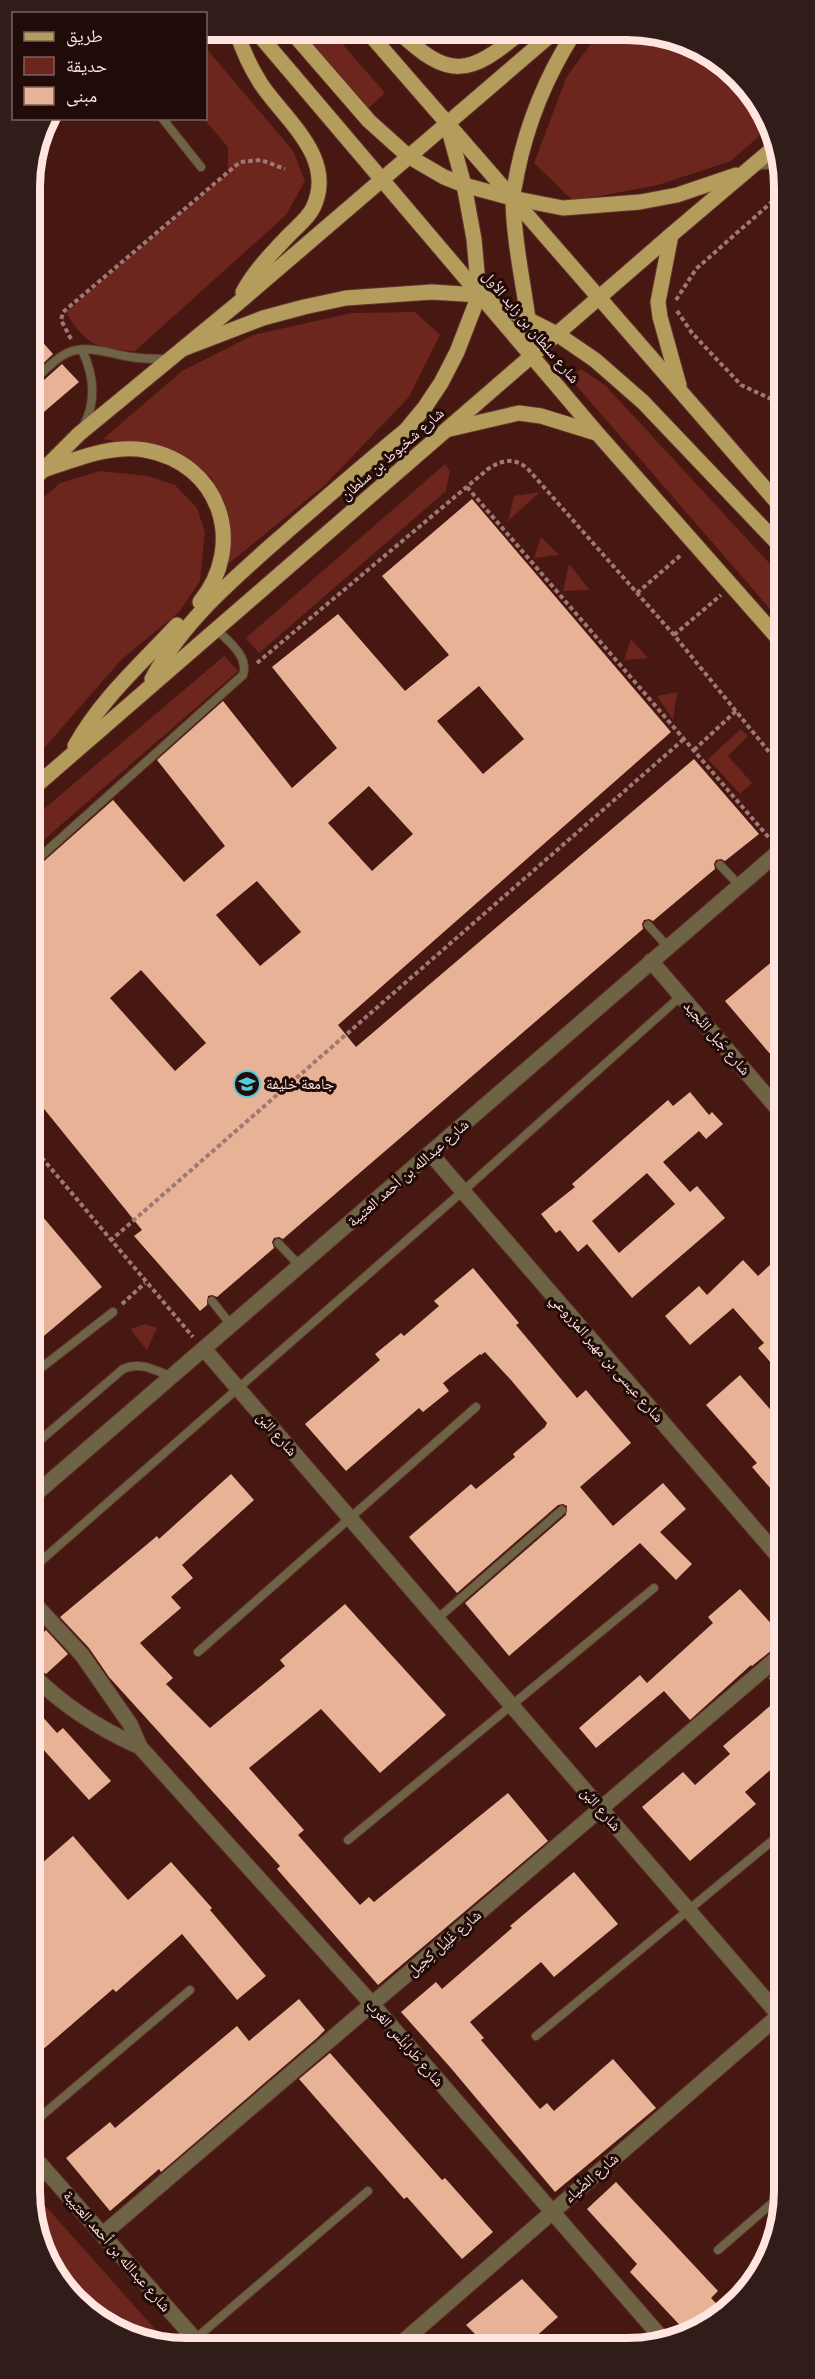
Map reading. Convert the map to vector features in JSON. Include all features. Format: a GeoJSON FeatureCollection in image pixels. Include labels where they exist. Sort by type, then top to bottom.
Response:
{"type":"FeatureCollection","features":[{"type":"Feature","properties":{"kind":"main road"},"geometry":{"type":"LineString","coordinates":[[409,40],[428,58],[452,65],[469,65],[486,60],[511,40]]}},
{"type":"Feature","properties":{"kind":"main road"},"geometry":{"type":"LineString","coordinates":[[41,473],[79,434],[237,304],[544,40]]}},
{"type":"Feature","properties":{"kind":"main road"},"geometry":{"type":"LineString","coordinates":[[532,356],[530,321],[519,261],[512,198],[520,157],[540,98],[570,40]]}},
{"type":"Feature","properties":{"kind":"main road"},"geometry":{"type":"LineString","coordinates":[[237,304],[264,261],[313,208],[318,184],[317,168],[307,142],[261,84],[240,41]]}},
{"type":"Feature","properties":{"kind":"main road","name":"شارع سلطان بن زايد الأول"},"geometry":{"type":"LineString","coordinates":[[264,41],[597,433],[774,634]]}},
{"type":"Feature","properties":{"kind":"main road"},"geometry":{"type":"LineString","coordinates":[[299,41],[369,121],[408,156],[444,177],[512,198],[563,208],[640,202],[686,192],[753,166]]}},
{"type":"Feature","properties":{"kind":"main road"},"geometry":{"type":"LineString","coordinates":[[375,41],[774,499]]}},
{"type":"Feature","properties":{"kind":"main road"},"geometry":{"type":"LineString","coordinates":[[146,690],[168,651],[190,623],[235,578],[406,430],[425,407],[457,352],[479,295],[474,239],[464,184],[447,123]]}},
{"type":"Feature","properties":{"kind":"main road","name":"شارع شخبوط بن سلطان"},"geometry":{"type":"LineString","coordinates":[[41,781],[671,234],[770,152]]}},
{"type":"Feature","properties":{"kind":"main road"},"geometry":{"type":"LineString","coordinates":[[671,234],[658,302],[667,346],[681,391]]}},
{"type":"Feature","properties":{"kind":"main road"},"geometry":{"type":"LineString","coordinates":[[185,348],[262,318],[346,298],[432,292],[479,295],[557,334],[595,360],[644,402],[774,540]]}},
{"type":"Feature","properties":{"kind":"main road"},"geometry":{"type":"LineString","coordinates":[[447,430],[519,413],[541,416],[597,433]]}},
{"type":"Feature","properties":{"kind":"main road"},"geometry":{"type":"LineString","coordinates":[[45,469],[92,454],[115,450],[144,449],[169,457],[189,468],[208,490],[222,520],[225,539],[222,564],[212,586],[201,601],[109,696],[87,725],[69,756]]}},
{"type":"Feature","properties":{"kind":"street"},"geometry":{"type":"LineString","coordinates":[[753,166],[772,162]]}},
{"type":"Feature","properties":{"kind":"street","name":"شارع عبدالله بن أحمد العتيبة"},"geometry":{"type":"LineString","coordinates":[[40,1490],[774,856]]}},
{"type":"Feature","properties":{"kind":"street","name":"شارع جَبل النِّجيد"},"geometry":{"type":"LineString","coordinates":[[651,962],[774,1104]]}},
{"type":"Feature","properties":{"kind":"street","name":"شارع عيسى بن مهير المزروعي"},"geometry":{"type":"LineString","coordinates":[[430,1153],[774,1551]]}},
{"type":"Feature","properties":{"kind":"street","name":"شارع البُن"},"geometry":{"type":"LineString","coordinates":[[204,1349],[774,2006]]}},
{"type":"Feature","properties":{"kind":"street","name":"شارع طَرابلُس الغرب"},"geometry":{"type":"LineString","coordinates":[[40,1610],[82,1655],[130,1724],[140,1747],[372,2004],[659,2335]]}},
{"type":"Feature","properties":{"kind":"street","name":"شارع غَلِيل كِحِيل"},"geometry":{"type":"LineString","coordinates":[[103,2234],[774,1661]]}},
{"type":"Feature","properties":{"kind":"street","name":"شارع طَرابلُس الغرب"},"geometry":{"type":"LineString","coordinates":[[40,1681],[59,1698],[105,1731],[140,1747]]}},
{"type":"Feature","properties":{"kind":"street","name":"شارع الضِّياء"},"geometry":{"type":"LineString","coordinates":[[407,2338],[552,2211],[774,2024]]}},
{"type":"Feature","properties":{"kind":"street","name":"شارع عبدالله بن أحمد العتيبة"},"geometry":{"type":"LineString","coordinates":[[40,2164],[194,2338]]}},
{"type":"Feature","properties":{"kind":"lane"},"geometry":{"type":"LineString","coordinates":[[164,120],[201,167]]}},
{"type":"Feature","properties":{"kind":"lane"},"geometry":{"type":"LineString","coordinates":[[41,374],[55,360],[68,353],[82,350],[98,350],[132,357],[170,359]]}},
{"type":"Feature","properties":{"kind":"lane"},"geometry":{"type":"LineString","coordinates":[[79,434],[88,418],[93,384],[90,366],[82,350]]}},
{"type":"Feature","properties":{"kind":"lane"},"geometry":{"type":"LineString","coordinates":[[41,856],[243,675],[245,663],[242,657],[216,629]]}},
{"type":"Feature","properties":{"kind":"lane"},"geometry":{"type":"LineString","coordinates":[[720,866],[739,885]]}},
{"type":"Feature","properties":{"kind":"lane"},"geometry":{"type":"LineString","coordinates":[[648,925],[668,947]]}},
{"type":"Feature","properties":{"kind":"lane"},"geometry":{"type":"LineString","coordinates":[[40,1562],[463,1191],[681,996]]}},
{"type":"Feature","properties":{"kind":"lane"},"geometry":{"type":"LineString","coordinates":[[279,1243],[300,1266]]}},
{"type":"Feature","properties":{"kind":"lane"},"geometry":{"type":"LineString","coordinates":[[212,1301],[231,1325]]}},
{"type":"Feature","properties":{"kind":"lane"},"geometry":{"type":"LineString","coordinates":[[40,1368],[112,1312]]}},
{"type":"Feature","properties":{"kind":"lane"},"geometry":{"type":"LineString","coordinates":[[40,1440],[130,1365],[144,1366],[172,1377]]}},
{"type":"Feature","properties":{"kind":"lane"},"geometry":{"type":"LineString","coordinates":[[198,1652],[476,1407]]}},
{"type":"Feature","properties":{"kind":"lane"},"geometry":{"type":"LineString","coordinates":[[437,1619],[562,1510]]}},
{"type":"Feature","properties":{"kind":"lane"},"geometry":{"type":"LineString","coordinates":[[348,1840],[654,1588]]}},
{"type":"Feature","properties":{"kind":"lane"},"geometry":{"type":"LineString","coordinates":[[536,2036],[774,1840]]}},
{"type":"Feature","properties":{"kind":"lane"},"geometry":{"type":"LineString","coordinates":[[40,2117],[190,1990]]}},
{"type":"Feature","properties":{"kind":"lane"},"geometry":{"type":"LineString","coordinates":[[204,2338],[368,2191]]}},
{"type":"Feature","properties":{"kind":"lane"},"geometry":{"type":"LineString","coordinates":[[718,2250],[774,2202]]}},
{"type":"Feature","properties":{"kind":"path"},"geometry":{"type":"LineString","coordinates":[[82,350],[70,338],[61,320],[63,312],[240,162],[261,160],[285,169]]}},
{"type":"Feature","properties":{"kind":"path"},"geometry":{"type":"LineString","coordinates":[[774,199],[696,269],[673,305],[692,333],[741,385],[774,400]]}},
{"type":"Feature","properties":{"kind":"path"},"geometry":{"type":"LineString","coordinates":[[243,675],[467,487],[496,464],[512,460],[527,468],[638,593],[774,758]]}},
{"type":"Feature","properties":{"kind":"path"},"geometry":{"type":"LineString","coordinates":[[467,487],[774,840]]}},
{"type":"Feature","properties":{"kind":"path"},"geometry":{"type":"LineString","coordinates":[[638,593],[694,544]]}},
{"type":"Feature","properties":{"kind":"path"},"geometry":{"type":"LineString","coordinates":[[674,636],[732,586]]}},
{"type":"Feature","properties":{"kind":"path"},"geometry":{"type":"LineString","coordinates":[[694,750],[736,711]]}},
{"type":"Feature","properties":{"kind":"path"},"geometry":{"type":"LineString","coordinates":[[110,1241],[684,739]]}},
{"type":"Feature","properties":{"kind":"path"},"geometry":{"type":"LineString","coordinates":[[41,1156],[145,1283],[204,1349]]}},
{"type":"Feature","properties":{"kind":"path"},"geometry":{"type":"LineString","coordinates":[[112,1312],[145,1283]]}},
{"type":"Feature","properties":{"kind":"green space"},"geometry":{"type":"Polygon","coordinates":[[[594,40],[628,40],[675,48],[701,60],[732,83],[755,114],[763,132],[731,161],[658,185],[573,201],[534,163],[567,76],[594,40]]]}},
{"type":"Feature","properties":{"kind":"green space"},"geometry":{"type":"Polygon","coordinates":[[[304,41],[339,41],[385,93],[364,112],[304,41]]]}},
{"type":"Feature","properties":{"kind":"green space"},"geometry":{"type":"Polygon","coordinates":[[[207,49],[293,151],[305,181],[286,215],[135,351],[101,346],[86,338],[66,312],[228,173],[228,147],[205,120],[207,120],[207,49]]]}},
{"type":"Feature","properties":{"kind":"green space"},"geometry":{"type":"Polygon","coordinates":[[[415,312],[440,335],[409,397],[325,485],[227,565],[226,520],[212,478],[172,450],[103,439],[182,371],[253,335],[352,313],[415,312]]]}},
{"type":"Feature","properties":{"kind":"green space"},"geometry":{"type":"Polygon","coordinates":[[[581,369],[606,386],[774,568],[774,614],[569,377],[581,369]]]}},
{"type":"Feature","properties":{"kind":"green space"},"geometry":{"type":"Polygon","coordinates":[[[445,464],[450,471],[446,491],[259,653],[246,638],[445,464]]]}},
{"type":"Feature","properties":{"kind":"green space"},"geometry":{"type":"Polygon","coordinates":[[[100,471],[148,476],[175,485],[197,508],[205,532],[200,581],[179,612],[121,660],[41,752],[41,500],[60,483],[100,471]]]}},
{"type":"Feature","properties":{"kind":"green space"},"geometry":{"type":"Polygon","coordinates":[[[540,492],[508,521],[514,496],[540,492]]]}},
{"type":"Feature","properties":{"kind":"green space"},"geometry":{"type":"Polygon","coordinates":[[[541,537],[559,555],[534,558],[541,537]]]}},
{"type":"Feature","properties":{"kind":"green space"},"geometry":{"type":"Polygon","coordinates":[[[569,564],[590,590],[563,591],[569,564]]]}},
{"type":"Feature","properties":{"kind":"green space"},"geometry":{"type":"Polygon","coordinates":[[[631,639],[648,658],[624,660],[631,639]]]}},
{"type":"Feature","properties":{"kind":"green space"},"geometry":{"type":"Polygon","coordinates":[[[224,656],[238,671],[41,843],[41,812],[224,656]]]}},
{"type":"Feature","properties":{"kind":"green space"},"geometry":{"type":"Polygon","coordinates":[[[677,692],[673,720],[657,696],[677,692]]]}},
{"type":"Feature","properties":{"kind":"green space"},"geometry":{"type":"Polygon","coordinates":[[[741,729],[748,736],[728,756],[752,783],[740,794],[708,759],[741,729]]]}},
{"type":"Feature","properties":{"kind":"green space"},"geometry":{"type":"Polygon","coordinates":[[[145,1324],[157,1328],[147,1350],[130,1329],[145,1324]]]}},
{"type":"Feature","properties":{"kind":"green space"},"geometry":{"type":"Polygon","coordinates":[[[41,2201],[161,2336],[140,2331],[114,2319],[83,2296],[60,2265],[48,2239],[41,2201]]]}},
{"type":"Feature","properties":{"kind":"building"},"geometry":{"type":"Polygon","coordinates":[[[41,340],[53,354],[41,366],[41,340]]]}},
{"type":"Feature","properties":{"kind":"building"},"geometry":{"type":"Polygon","coordinates":[[[62,364],[79,382],[41,415],[41,383],[62,364]]]}},
{"type":"Feature","properties":{"kind":"building","name":"جامعة خليفة"},"geometry":{"type":"Polygon","coordinates":[[[472,499],[671,732],[338,1025],[356,1047],[694,759],[759,834],[725,861],[716,860],[715,869],[653,921],[644,920],[643,929],[283,1239],[274,1238],[272,1242],[274,1248],[217,1297],[208,1296],[207,1305],[200,1311],[134,1236],[142,1230],[41,1105],[41,864],[113,800],[184,882],[225,846],[157,760],[223,701],[292,788],[337,748],[272,667],[338,614],[405,691],[449,655],[382,576],[472,499]],[[479,686],[437,721],[483,774],[524,739],[479,686]],[[369,786],[328,823],[372,871],[413,834],[369,786]],[[257,881],[216,915],[260,966],[301,932],[257,881]],[[141,970],[110,998],[175,1071],[206,1043],[141,970]]]}},
{"type":"Feature","properties":{"kind":"building"},"geometry":{"type":"Polygon","coordinates":[[[774,960],[774,1058],[725,1001],[774,960]]]}},
{"type":"Feature","properties":{"kind":"building"},"geometry":{"type":"Polygon","coordinates":[[[690,1092],[709,1115],[712,1112],[723,1124],[706,1139],[699,1131],[663,1162],[690,1192],[697,1186],[725,1218],[632,1298],[587,1244],[578,1252],[560,1230],[556,1233],[541,1214],[575,1187],[572,1184],[668,1100],[673,1106],[690,1092]],[[647,1173],[592,1221],[619,1253],[675,1204],[647,1173]]]}},
{"type":"Feature","properties":{"kind":"building"},"geometry":{"type":"Polygon","coordinates":[[[40,1214],[102,1287],[40,1339],[40,1214]]]}},
{"type":"Feature","properties":{"kind":"building"},"geometry":{"type":"Polygon","coordinates":[[[743,1260],[758,1276],[774,1261],[774,1366],[758,1348],[764,1343],[733,1308],[690,1345],[665,1316],[699,1286],[707,1295],[743,1260]]]}},
{"type":"Feature","properties":{"kind":"building"},"geometry":{"type":"Polygon","coordinates":[[[473,1268],[519,1323],[516,1325],[577,1398],[586,1390],[631,1443],[580,1487],[613,1526],[663,1483],[686,1509],[660,1532],[692,1564],[676,1580],[640,1543],[509,1656],[465,1603],[566,1515],[567,1506],[558,1505],[457,1593],[409,1537],[471,1484],[476,1489],[515,1457],[513,1454],[545,1427],[547,1423],[511,1380],[485,1352],[480,1354],[443,1383],[449,1391],[423,1412],[419,1408],[346,1471],[305,1424],[380,1360],[375,1354],[401,1333],[404,1336],[439,1306],[434,1301],[473,1268]]]}},
{"type":"Feature","properties":{"kind":"building"},"geometry":{"type":"Polygon","coordinates":[[[740,1375],[774,1414],[774,1492],[752,1467],[757,1463],[706,1405],[740,1375]]]}},
{"type":"Feature","properties":{"kind":"building"},"geometry":{"type":"Polygon","coordinates":[[[231,1474],[254,1500],[182,1565],[193,1578],[171,1597],[181,1608],[140,1643],[173,1678],[166,1684],[210,1728],[285,1666],[280,1660],[345,1604],[446,1715],[380,1773],[321,1709],[249,1768],[304,1830],[298,1835],[360,1905],[369,1897],[374,1902],[508,1793],[548,1841],[378,1985],[277,1869],[280,1866],[109,1677],[89,1648],[60,1617],[157,1536],[159,1539],[231,1474]]]}},
{"type":"Feature","properties":{"kind":"building"},"geometry":{"type":"Polygon","coordinates":[[[740,1589],[774,1627],[774,1648],[751,1665],[690,1720],[664,1691],[596,1748],[579,1728],[640,1675],[647,1683],[713,1623],[708,1617],[740,1589]]]}},
{"type":"Feature","properties":{"kind":"building"},"geometry":{"type":"Polygon","coordinates":[[[40,1630],[44,1632],[46,1630],[68,1654],[46,1674],[40,1670],[40,1630]]]}},
{"type":"Feature","properties":{"kind":"building"},"geometry":{"type":"Polygon","coordinates":[[[774,1674],[774,1684],[769,1678],[774,1674]]]}},
{"type":"Feature","properties":{"kind":"building"},"geometry":{"type":"Polygon","coordinates":[[[774,1703],[774,1767],[745,1792],[756,1804],[690,1861],[642,1807],[683,1772],[695,1785],[730,1754],[723,1746],[774,1703]]]}},
{"type":"Feature","properties":{"kind":"building"},"geometry":{"type":"Polygon","coordinates":[[[40,1714],[57,1733],[63,1728],[111,1781],[89,1800],[40,1746],[40,1714]]]}},
{"type":"Feature","properties":{"kind":"building"},"geometry":{"type":"Polygon","coordinates":[[[73,1836],[128,1900],[171,1862],[212,1908],[210,1910],[266,1976],[237,2000],[182,1934],[116,1992],[113,1989],[40,2052],[40,1865],[73,1836]]]}},
{"type":"Feature","properties":{"kind":"building"},"geometry":{"type":"Polygon","coordinates":[[[574,1872],[618,1924],[554,1977],[541,1962],[470,2022],[484,2038],[481,2040],[540,2109],[547,2103],[554,2111],[613,2059],[656,2108],[555,2192],[401,2012],[436,1982],[442,1989],[512,1928],[510,1926],[574,1872]]]}},
{"type":"Feature","properties":{"kind":"building"},"geometry":{"type":"Polygon","coordinates":[[[299,1999],[325,2030],[161,2172],[159,2169],[110,2211],[66,2158],[110,2122],[115,2128],[237,2026],[249,2041],[299,1999]]]}},
{"type":"Feature","properties":{"kind":"building"},"geometry":{"type":"Polygon","coordinates":[[[330,2053],[442,2180],[445,2178],[493,2232],[462,2259],[407,2197],[404,2199],[299,2079],[330,2053]]]}},
{"type":"Feature","properties":{"kind":"building"},"geometry":{"type":"Polygon","coordinates":[[[616,2182],[718,2291],[711,2298],[719,2306],[701,2319],[682,2328],[630,2272],[637,2264],[587,2209],[616,2182]]]}},
{"type":"Feature","properties":{"kind":"building"},"geometry":{"type":"Polygon","coordinates":[[[522,2279],[558,2317],[534,2338],[479,2338],[466,2325],[522,2279]]]}},
{"type":"Feature","properties":{"kind":"place","name":"جامعة خليفة"},"geometry":{"type":"Point","coordinates":[247,1084]}}]}
